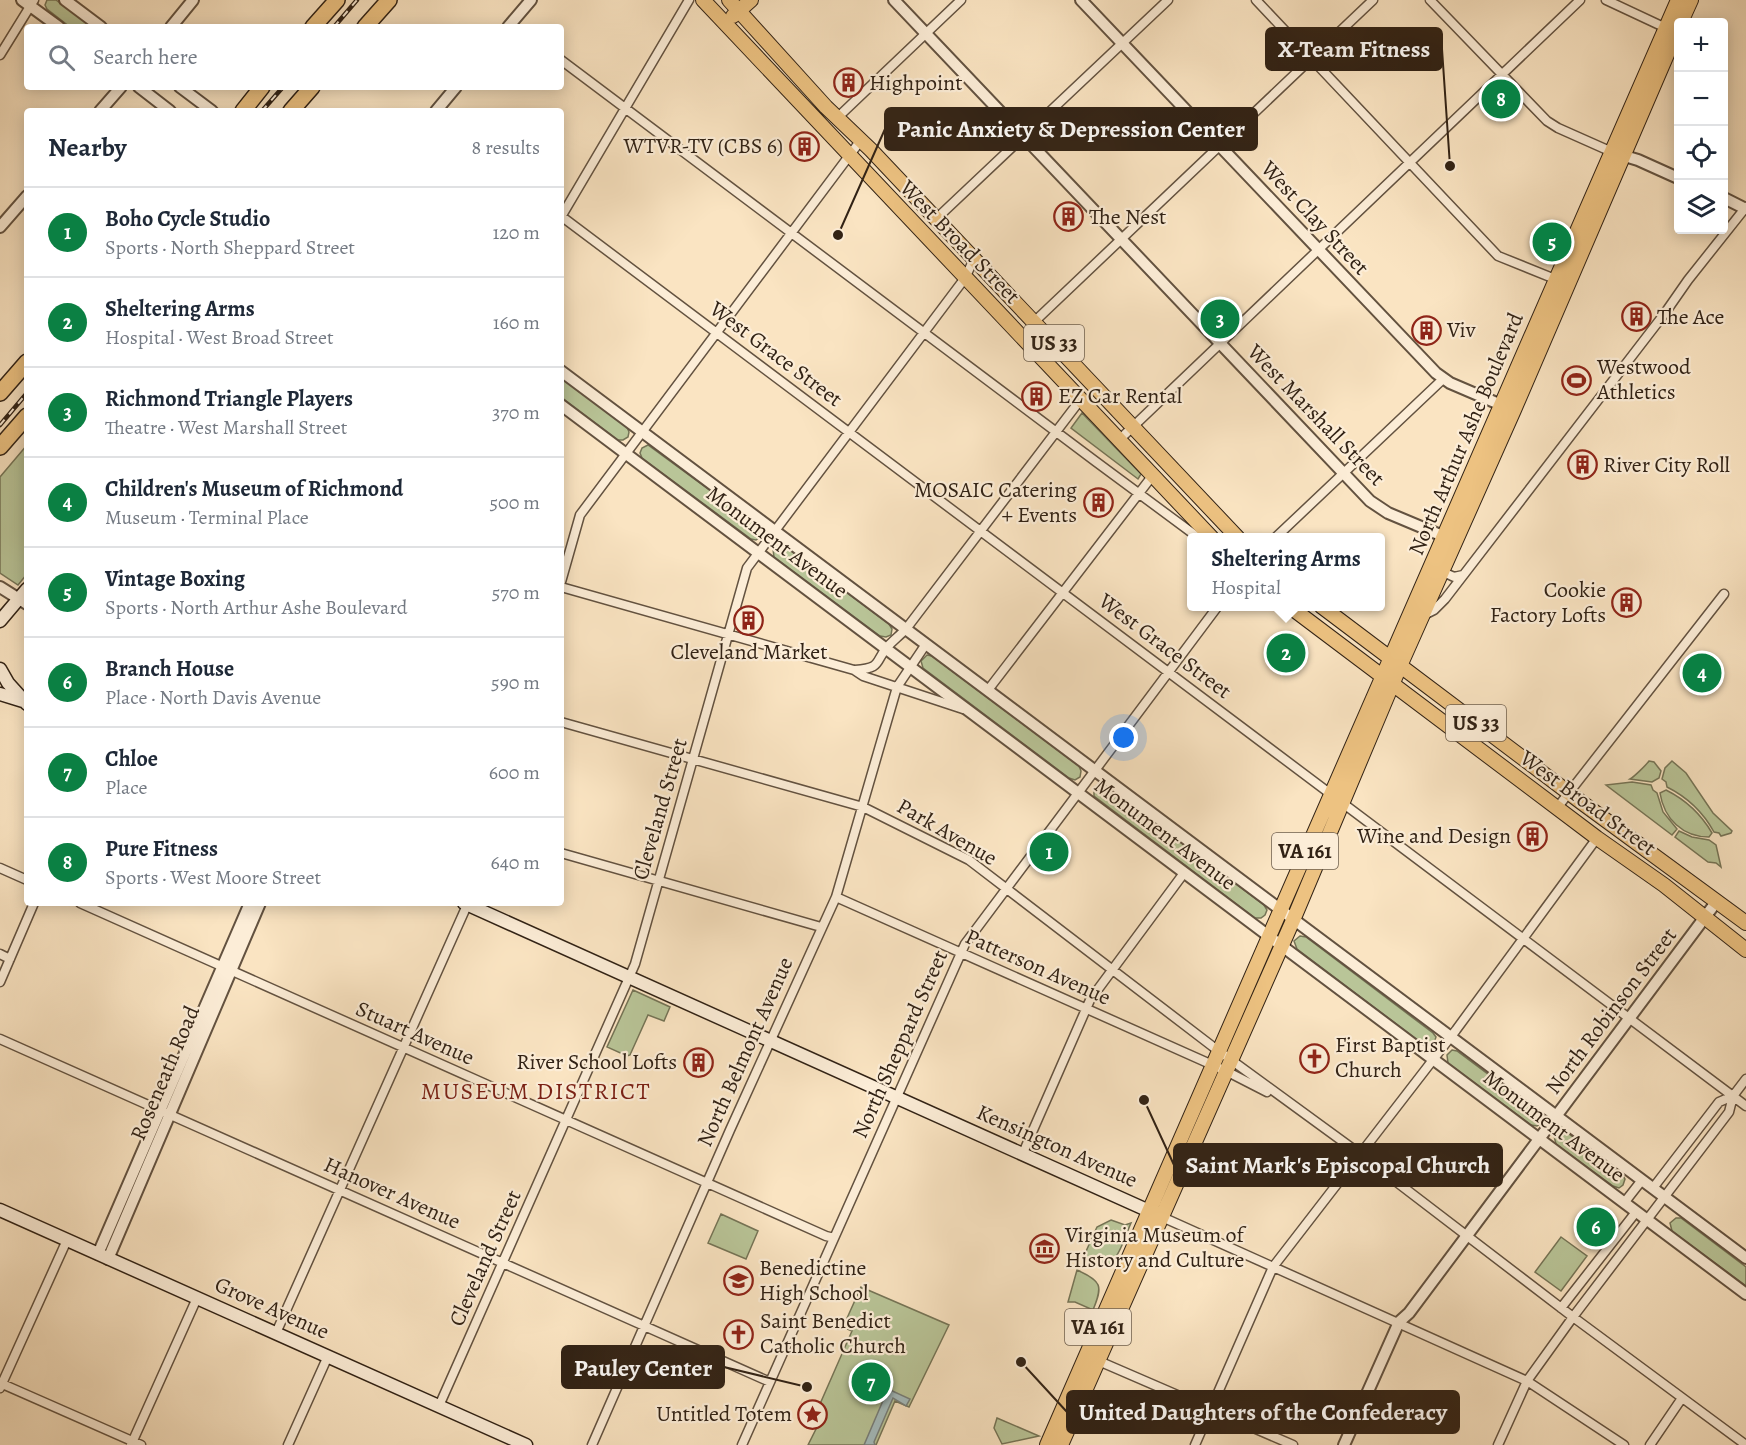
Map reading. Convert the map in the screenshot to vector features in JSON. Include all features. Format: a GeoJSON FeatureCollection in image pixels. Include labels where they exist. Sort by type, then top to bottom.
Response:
{"type":"FeatureCollection","features":[{"type":"Feature","properties":{"kind":"highway"},"geometry":{"type":"LineString","coordinates":[[307,24],[322,0]]}},
{"type":"Feature","properties":{"kind":"highway"},"geometry":{"type":"LineString","coordinates":[[316,24],[337,0]]}},
{"type":"Feature","properties":{"kind":"highway"},"geometry":{"type":"LineString","coordinates":[[368,24],[389,0]]}},
{"type":"Feature","properties":{"kind":"highway"},"geometry":{"type":"LineString","coordinates":[[245,108],[260,90]]}},
{"type":"Feature","properties":{"kind":"highway"},"geometry":{"type":"LineString","coordinates":[[294,108],[309,90]]}},
{"type":"Feature","properties":{"kind":"highway"},"geometry":{"type":"LineString","coordinates":[[0,393],[24,365]]}},
{"type":"Feature","properties":{"kind":"highway"},"geometry":{"type":"LineString","coordinates":[[0,447],[24,419]]}},
{"type":"Feature","properties":{"kind":"main road","name":"West Broad Street"},"geometry":{"type":"LineString","coordinates":[[703,0],[1208,533]]}},
{"type":"Feature","properties":{"kind":"main road","name":"West Broad Street"},"geometry":{"type":"LineString","coordinates":[[729,0],[837,118],[861,140],[1234,533]]}},
{"type":"Feature","properties":{"kind":"main road"},"geometry":{"type":"LineString","coordinates":[[725,24],[751,0]]}},
{"type":"Feature","properties":{"kind":"main road","name":"North Arthur Ashe Boulevard"},"geometry":{"type":"LineString","coordinates":[[1677,18],[1678,0]]}},
{"type":"Feature","properties":{"kind":"main road","name":"North Arthur Ashe Boulevard"},"geometry":{"type":"LineString","coordinates":[[1681,18],[1691,0]]}},
{"type":"Feature","properties":{"kind":"main road","name":"North Arthur Ashe Boulevard"},"geometry":{"type":"LineString","coordinates":[[1047,1445],[1162,1217],[1343,802],[1395,662],[1450,539],[1501,405],[1562,282],[1674,32]]}},
{"type":"Feature","properties":{"kind":"main road","name":"North Arthur Ashe Boulevard"},"geometry":{"type":"LineString","coordinates":[[1450,539],[1514,411],[1562,282]]}},
{"type":"Feature","properties":{"kind":"main road","name":"North Arthur Ashe Boulevard"},"geometry":{"type":"LineString","coordinates":[[1395,662],[1423,615],[1437,569]]}},
{"type":"Feature","properties":{"kind":"main road"},"geometry":{"type":"LineString","coordinates":[[0,621],[24,597]]}},
{"type":"Feature","properties":{"kind":"main road","name":"West Broad Street"},"geometry":{"type":"LineString","coordinates":[[1296,611],[1597,838],[1645,871],[1746,950]]}},
{"type":"Feature","properties":{"kind":"main road","name":"West Broad Street"},"geometry":{"type":"LineString","coordinates":[[1328,611],[1746,923]]}},
{"type":"Feature","properties":{"kind":"main road"},"geometry":{"type":"LineString","coordinates":[[0,669],[8,683],[24,701]]}},
{"type":"Feature","properties":{"kind":"main road","name":"North Arthur Ashe Boulevard"},"geometry":{"type":"LineString","coordinates":[[1061,1445],[1148,1210],[1331,793],[1388,680]]}},
{"type":"Feature","properties":{"kind":"main road"},"geometry":{"type":"LineString","coordinates":[[0,694],[24,702]]}},
{"type":"Feature","properties":{"kind":"main road","name":"Kensington Avenue"},"geometry":{"type":"LineString","coordinates":[[470,906],[1162,1217]]}},
{"type":"Feature","properties":{"kind":"main road","name":"Grove Avenue"},"geometry":{"type":"LineString","coordinates":[[0,1210],[526,1445]]}},
{"type":"Feature","properties":{"kind":"street"},"geometry":{"type":"LineString","coordinates":[[65,0],[97,24]]}},
{"type":"Feature","properties":{"kind":"street"},"geometry":{"type":"LineString","coordinates":[[173,24],[193,0]]}},
{"type":"Feature","properties":{"kind":"street"},"geometry":{"type":"LineString","coordinates":[[513,24],[531,0]]}},
{"type":"Feature","properties":{"kind":"street"},"geometry":{"type":"LineString","coordinates":[[564,211],[689,0]]}},
{"type":"Feature","properties":{"kind":"street","name":"West Marshall Street"},"geometry":{"type":"LineString","coordinates":[[894,0],[1377,507],[1450,539]]}},
{"type":"Feature","properties":{"kind":"street"},"geometry":{"type":"LineString","coordinates":[[837,118],[961,0]]}},
{"type":"Feature","properties":{"kind":"street","name":"West Clay Street"},"geometry":{"type":"LineString","coordinates":[[1081,0],[1443,379],[1514,411]]}},
{"type":"Feature","properties":{"kind":"street"},"geometry":{"type":"LineString","coordinates":[[936,219],[1168,0]]}},
{"type":"Feature","properties":{"kind":"street"},"geometry":{"type":"LineString","coordinates":[[1256,0],[1498,256],[1562,282]]}},
{"type":"Feature","properties":{"kind":"street"},"geometry":{"type":"LineString","coordinates":[[1034,322],[1373,0]]}},
{"type":"Feature","properties":{"kind":"street"},"geometry":{"type":"LineString","coordinates":[[1430,0],[1547,121],[1558,128],[1674,176]]}},
{"type":"Feature","properties":{"kind":"street"},"geometry":{"type":"LineString","coordinates":[[1119,440],[1580,0]]}},
{"type":"Feature","properties":{"kind":"street"},"geometry":{"type":"LineString","coordinates":[[1606,0],[1674,27]]}},
{"type":"Feature","properties":{"kind":"street"},"geometry":{"type":"LineString","coordinates":[[0,56],[29,2],[55,24]]}},
{"type":"Feature","properties":{"kind":"street"},"geometry":{"type":"LineString","coordinates":[[564,62],[1194,533]]}},
{"type":"Feature","properties":{"kind":"street"},"geometry":{"type":"LineString","coordinates":[[103,108],[118,90]]}},
{"type":"Feature","properties":{"kind":"street"},"geometry":{"type":"LineString","coordinates":[[143,90],[166,108]]}},
{"type":"Feature","properties":{"kind":"street"},"geometry":{"type":"LineString","coordinates":[[184,90],[208,108]]}},
{"type":"Feature","properties":{"kind":"street"},"geometry":{"type":"LineString","coordinates":[[438,108],[454,90]]}},
{"type":"Feature","properties":{"kind":"street"},"geometry":{"type":"LineString","coordinates":[[564,571],[580,515],[861,140]]}},
{"type":"Feature","properties":{"kind":"street"},"geometry":{"type":"LineString","coordinates":[[0,227],[24,199]]}},
{"type":"Feature","properties":{"kind":"street"},"geometry":{"type":"LineString","coordinates":[[1423,615],[1440,605],[1688,280],[1746,208],[1728,200]]}},
{"type":"Feature","properties":{"kind":"street","name":"West Grace Street"},"geometry":{"type":"LineString","coordinates":[[564,218],[1746,1106]]}},
{"type":"Feature","properties":{"kind":"street","name":"Cleveland Street"},"geometry":{"type":"LineString","coordinates":[[439,1406],[635,964],[747,568],[965,278],[974,259]]}},
{"type":"Feature","properties":{"kind":"street","name":"Monument Avenue"},"geometry":{"type":"LineString","coordinates":[[564,373],[1746,1258]]}},
{"type":"Feature","properties":{"kind":"street"},"geometry":{"type":"LineString","coordinates":[[1279,533],[1443,379]]}},
{"type":"Feature","properties":{"kind":"street"},"geometry":{"type":"LineString","coordinates":[[854,670],[880,662],[886,649],[906,629],[1081,399]]}},
{"type":"Feature","properties":{"kind":"street","name":"Monument Avenue"},"geometry":{"type":"LineString","coordinates":[[564,407],[1746,1294]]}},
{"type":"Feature","properties":{"kind":"street"},"geometry":{"type":"LineString","coordinates":[[988,690],[1153,475]]}},
{"type":"Feature","properties":{"kind":"street"},"geometry":{"type":"LineString","coordinates":[[1437,569],[1454,577],[1463,575]]}},
{"type":"Feature","properties":{"kind":"street"},"geometry":{"type":"LineString","coordinates":[[0,587],[24,597]]}},
{"type":"Feature","properties":{"kind":"street"},"geometry":{"type":"LineString","coordinates":[[564,587],[854,670],[863,676],[969,711]]}},
{"type":"Feature","properties":{"kind":"street"},"geometry":{"type":"LineString","coordinates":[[1557,808],[1724,594]]}},
{"type":"Feature","properties":{"kind":"street","name":"North Sheppard Street"},"geometry":{"type":"LineString","coordinates":[[742,1445],[964,944],[1214,611]]}},
{"type":"Feature","properties":{"kind":"street","name":"North Belmont Avenue"},"geometry":{"type":"LineString","coordinates":[[592,1445],[836,897],[897,687],[926,644]]}},
{"type":"Feature","properties":{"kind":"street","name":"Park Avenue"},"geometry":{"type":"LineString","coordinates":[[564,723],[863,807],[969,860],[1218,1051],[1228,1066],[1290,1104],[1360,1154],[1561,1308],[1746,1445]]}},
{"type":"Feature","properties":{"kind":"street"},"geometry":{"type":"LineString","coordinates":[[1195,1445],[1273,1267],[1451,1036],[1597,838]]}},
{"type":"Feature","properties":{"kind":"street"},"geometry":{"type":"LineString","coordinates":[[564,854],[821,927]]}},
{"type":"Feature","properties":{"kind":"street"},"geometry":{"type":"LineString","coordinates":[[0,868],[24,879]]}},
{"type":"Feature","properties":{"kind":"street"},"geometry":{"type":"LineString","coordinates":[[1023,1153],[1090,1000],[1185,873]]}},
{"type":"Feature","properties":{"kind":"street","name":"Patterson Avenue"},"geometry":{"type":"LineString","coordinates":[[836,897],[1212,1065],[1228,1066]]}},
{"type":"Feature","properties":{"kind":"street","name":"North Robinson Street"},"geometry":{"type":"LineString","coordinates":[[1344,1445],[1399,1322],[1409,1314],[1717,901]]}},
{"type":"Feature","properties":{"kind":"street"},"geometry":{"type":"LineString","coordinates":[[0,980],[33,906]]}},
{"type":"Feature","properties":{"kind":"street","name":"Stuart Avenue"},"geometry":{"type":"LineString","coordinates":[[87,906],[834,1238]]}},
{"type":"Feature","properties":{"kind":"street","name":"Roseneath Road"},"geometry":{"type":"LineString","coordinates":[[227,969],[249,906]]}},
{"type":"Feature","properties":{"kind":"street","name":"Roseneath Road"},"geometry":{"type":"LineString","coordinates":[[103,1256],[227,969],[258,906]]}},
{"type":"Feature","properties":{"kind":"street"},"geometry":{"type":"LineString","coordinates":[[276,1333],[465,906]]}},
{"type":"Feature","properties":{"kind":"street"},"geometry":{"type":"LineString","coordinates":[[0,954],[10,959]]}},
{"type":"Feature","properties":{"kind":"street","name":"Hanover Avenue"},"geometry":{"type":"LineString","coordinates":[[0,1039],[770,1382]]}},
{"type":"Feature","properties":{"kind":"street"},"geometry":{"type":"LineString","coordinates":[[1498,1445],[1527,1381],[1729,1112],[1733,1096],[1746,1079]]}},
{"type":"Feature","properties":{"kind":"street"},"geometry":{"type":"LineString","coordinates":[[1653,1188],[1719,1102],[1733,1096]]}},
{"type":"Feature","properties":{"kind":"street"},"geometry":{"type":"LineString","coordinates":[[1624,1203],[1642,1180]]}},
{"type":"Feature","properties":{"kind":"street"},"geometry":{"type":"LineString","coordinates":[[1561,1308],[1636,1212]]}},
{"type":"Feature","properties":{"kind":"street","name":"Kensington Avenue"},"geometry":{"type":"LineString","coordinates":[[1162,1217],[1527,1381],[1624,1445]]}},
{"type":"Feature","properties":{"kind":"street"},"geometry":{"type":"LineString","coordinates":[[67,1240],[1,1385],[135,1444],[197,1298]]}},
{"type":"Feature","properties":{"kind":"street"},"geometry":{"type":"LineString","coordinates":[[288,1445],[328,1356]]}},
{"type":"Feature","properties":{"kind":"street"},"geometry":{"type":"LineString","coordinates":[[1092,1358],[1293,1445]]}},
{"type":"Feature","properties":{"kind":"street"},"geometry":{"type":"LineString","coordinates":[[1650,1445],[1682,1398]]}},
{"type":"Feature","properties":{"kind":"green space"},"geometry":{"type":"Polygon","coordinates":[[[47,0],[56,0],[88,24],[66,24],[45,5],[47,0]]]}},
{"type":"Feature","properties":{"kind":"green space"},"geometry":{"type":"Polygon","coordinates":[[[564,380],[627,427],[628,437],[618,440],[564,399],[564,380]]]}},
{"type":"Feature","properties":{"kind":"green space"},"geometry":{"type":"Polygon","coordinates":[[[1082,413],[1141,474],[1138,479],[1071,428],[1082,413]]]}},
{"type":"Feature","properties":{"kind":"green space"},"geometry":{"type":"Polygon","coordinates":[[[648,445],[760,527],[762,532],[760,537],[756,540],[751,539],[642,458],[640,453],[642,448],[648,445]]]}},
{"type":"Feature","properties":{"kind":"green space"},"geometry":{"type":"Polygon","coordinates":[[[24,449],[24,578],[18,585],[0,573],[0,477],[24,449]]]}},
{"type":"Feature","properties":{"kind":"green space"},"geometry":{"type":"Polygon","coordinates":[[[776,545],[783,545],[889,624],[892,629],[891,635],[880,636],[774,557],[773,549],[776,545]]]}},
{"type":"Feature","properties":{"kind":"green space"},"geometry":{"type":"Polygon","coordinates":[[[927,655],[932,656],[1079,766],[1080,777],[1075,780],[1069,778],[923,668],[921,661],[927,655]]]}},
{"type":"Feature","properties":{"kind":"green space"},"geometry":{"type":"Polygon","coordinates":[[[1649,761],[1654,762],[1661,771],[1659,778],[1652,782],[1630,779],[1640,770],[1649,761]]]}},
{"type":"Feature","properties":{"kind":"green space"},"geometry":{"type":"Polygon","coordinates":[[[1672,761],[1686,773],[1713,813],[1732,831],[1731,833],[1721,836],[1714,832],[1694,806],[1667,787],[1666,782],[1662,779],[1665,768],[1672,761]]]}},
{"type":"Feature","properties":{"kind":"green space"},"geometry":{"type":"Polygon","coordinates":[[[1632,782],[1651,785],[1657,793],[1663,812],[1677,829],[1672,835],[1606,785],[1632,782]]]}},
{"type":"Feature","properties":{"kind":"green space"},"geometry":{"type":"Polygon","coordinates":[[[1103,784],[1264,905],[1267,910],[1265,915],[1255,918],[1094,796],[1094,787],[1103,784]]]}},
{"type":"Feature","properties":{"kind":"green space"},"geometry":{"type":"Polygon","coordinates":[[[1666,790],[1680,798],[1698,814],[1712,833],[1709,837],[1691,834],[1676,825],[1662,802],[1660,793],[1666,790]]]}},
{"type":"Feature","properties":{"kind":"green space"},"geometry":{"type":"Polygon","coordinates":[[[1679,831],[1692,837],[1709,840],[1716,845],[1721,867],[1716,863],[1708,862],[1675,837],[1679,831]]]}},
{"type":"Feature","properties":{"kind":"green space"},"geometry":{"type":"Polygon","coordinates":[[[1300,936],[1306,937],[1433,1033],[1436,1037],[1434,1043],[1429,1046],[1424,1045],[1297,949],[1294,941],[1300,936]]]}},
{"type":"Feature","properties":{"kind":"green space"},"geometry":{"type":"Polygon","coordinates":[[[633,990],[670,1007],[664,1021],[648,1015],[630,1055],[627,1056],[607,1047],[633,990]]]}},
{"type":"Feature","properties":{"kind":"green space"},"geometry":{"type":"Polygon","coordinates":[[[1452,1050],[1457,1051],[1540,1113],[1543,1118],[1541,1123],[1537,1126],[1531,1125],[1448,1063],[1447,1055],[1452,1050]]]}},
{"type":"Feature","properties":{"kind":"green space"},"geometry":{"type":"Polygon","coordinates":[[[1560,1130],[1565,1131],[1622,1174],[1625,1179],[1623,1185],[1619,1188],[1613,1186],[1556,1144],[1554,1136],[1560,1130]]]}},
{"type":"Feature","properties":{"kind":"green space"},"geometry":{"type":"Polygon","coordinates":[[[721,1214],[758,1231],[746,1259],[708,1243],[721,1214]]]}},
{"type":"Feature","properties":{"kind":"green space"},"geometry":{"type":"Polygon","coordinates":[[[1676,1218],[1681,1218],[1746,1267],[1746,1286],[1672,1231],[1670,1223],[1676,1218]]]}},
{"type":"Feature","properties":{"kind":"green space"},"geometry":{"type":"Polygon","coordinates":[[[1111,1220],[1125,1225],[1131,1223],[1121,1248],[1113,1260],[1105,1266],[1096,1265],[1083,1258],[1097,1227],[1111,1220]]]}},
{"type":"Feature","properties":{"kind":"green space"},"geometry":{"type":"Polygon","coordinates":[[[1561,1237],[1587,1256],[1561,1291],[1535,1272],[1561,1237]]]}},
{"type":"Feature","properties":{"kind":"green space"},"geometry":{"type":"Polygon","coordinates":[[[1077,1270],[1096,1281],[1098,1285],[1098,1295],[1093,1310],[1075,1302],[1068,1302],[1077,1270]]]}},
{"type":"Feature","properties":{"kind":"green space"},"geometry":{"type":"Polygon","coordinates":[[[861,1287],[949,1325],[909,1407],[895,1401],[876,1445],[808,1445],[817,1427],[813,1425],[815,1421],[813,1420],[852,1331],[843,1327],[861,1287]]]}},
{"type":"Feature","properties":{"kind":"green space"},"geometry":{"type":"Polygon","coordinates":[[[997,1418],[1039,1436],[1002,1444],[994,1428],[997,1418]]]}},
{"type":"Feature","properties":{"kind":"water"},"geometry":{"type":"Polygon","coordinates":[[[888,1389],[910,1399],[906,1406],[893,1398],[874,1442],[875,1445],[864,1445],[888,1389]]]}},
{"type":"Feature","properties":{"kind":"railway"},"geometry":{"type":"LineString","coordinates":[[337,24],[357,0]]}},
{"type":"Feature","properties":{"kind":"railway"},"geometry":{"type":"LineString","coordinates":[[265,108],[280,90]]}},
{"type":"Feature","properties":{"kind":"railway"},"geometry":{"type":"LineString","coordinates":[[0,425],[24,397]]}},
{"type":"Feature","properties":{"kind":"place","name":"Highpoint"},"geometry":{"type":"Point","coordinates":[848,83]}},
{"type":"Feature","properties":{"kind":"place","name":"Pure Fitness"},"geometry":{"type":"Point","coordinates":[1501,99]}},
{"type":"Feature","properties":{"kind":"place","name":"WTVR-TV (CBS 6)"},"geometry":{"type":"Point","coordinates":[804,146]}},
{"type":"Feature","properties":{"kind":"place","name":"X-Team Fitness"},"geometry":{"type":"Point","coordinates":[1450,166]}},
{"type":"Feature","properties":{"kind":"place","name":"The Nest"},"geometry":{"type":"Point","coordinates":[1068,217]}},
{"type":"Feature","properties":{"kind":"place","name":"Panic Anxiety & Depression Center"},"geometry":{"type":"Point","coordinates":[838,235]}},
{"type":"Feature","properties":{"kind":"place","name":"Vintage Boxing"},"geometry":{"type":"Point","coordinates":[1552,242]}},
{"type":"Feature","properties":{"kind":"place","name":"The Ace"},"geometry":{"type":"Point","coordinates":[1636,317]}},
{"type":"Feature","properties":{"kind":"place","name":"Richmond Triangle Players"},"geometry":{"type":"Point","coordinates":[1220,319]}},
{"type":"Feature","properties":{"kind":"place","name":"Viv"},"geometry":{"type":"Point","coordinates":[1426,330]}},
{"type":"Feature","properties":{"kind":"place","name":"Westwood Athletics"},"geometry":{"type":"Point","coordinates":[1576,380]}},
{"type":"Feature","properties":{"kind":"place","name":"EZ Car Rental"},"geometry":{"type":"Point","coordinates":[1037,396]}},
{"type":"Feature","properties":{"kind":"place","name":"River City Roll"},"geometry":{"type":"Point","coordinates":[1582,465]}},
{"type":"Feature","properties":{"kind":"place","name":"MOSAIC Catering + Events"},"geometry":{"type":"Point","coordinates":[1098,503]}},
{"type":"Feature","properties":{"kind":"place","name":"Cookie Factory Lofts"},"geometry":{"type":"Point","coordinates":[1627,603]}},
{"type":"Feature","properties":{"kind":"place","name":"Cleveland Market"},"geometry":{"type":"Point","coordinates":[749,620]}},
{"type":"Feature","properties":{"kind":"place","name":"Sheltering Arms"},"geometry":{"type":"Point","coordinates":[1286,653]}},
{"type":"Feature","properties":{"kind":"place","name":"Children's Museum of Richmond"},"geometry":{"type":"Point","coordinates":[1702,673]}},
{"type":"Feature","properties":{"kind":"place","name":"Wine and Design"},"geometry":{"type":"Point","coordinates":[1532,836]}},
{"type":"Feature","properties":{"kind":"place","name":"Boho Cycle Studio"},"geometry":{"type":"Point","coordinates":[1049,852]}},
{"type":"Feature","properties":{"kind":"place","name":"First Baptist Church"},"geometry":{"type":"Point","coordinates":[1314,1058]}},
{"type":"Feature","properties":{"kind":"place","name":"River School Lofts"},"geometry":{"type":"Point","coordinates":[698,1062]}},
{"type":"Feature","properties":{"kind":"place","name":"Saint Mark's Episcopal Church"},"geometry":{"type":"Point","coordinates":[1144,1100]}},
{"type":"Feature","properties":{"kind":"place","name":"Branch House"},"geometry":{"type":"Point","coordinates":[1596,1227]}},
{"type":"Feature","properties":{"kind":"place","name":"Virginia Museum of History and Culture"},"geometry":{"type":"Point","coordinates":[1044,1248]}},
{"type":"Feature","properties":{"kind":"place","name":"Benedictine High School"},"geometry":{"type":"Point","coordinates":[738,1281]}},
{"type":"Feature","properties":{"kind":"place","name":"Saint Benedict Catholic Church"},"geometry":{"type":"Point","coordinates":[739,1334]}},
{"type":"Feature","properties":{"kind":"place","name":"United Daughters of the Confederacy"},"geometry":{"type":"Point","coordinates":[1021,1362]}},
{"type":"Feature","properties":{"kind":"place","name":"Chloe"},"geometry":{"type":"Point","coordinates":[871,1382]}},
{"type":"Feature","properties":{"kind":"place","name":"Pauley Center"},"geometry":{"type":"Point","coordinates":[807,1387]}},
{"type":"Feature","properties":{"kind":"place","name":"Untitled Totem"},"geometry":{"type":"Point","coordinates":[813,1414]}},
{"type":"Feature","properties":{"kind":"district","name":"MUSEUM DISTRICT"},"geometry":{"type":"Point","coordinates":[536,1091]}}]}
